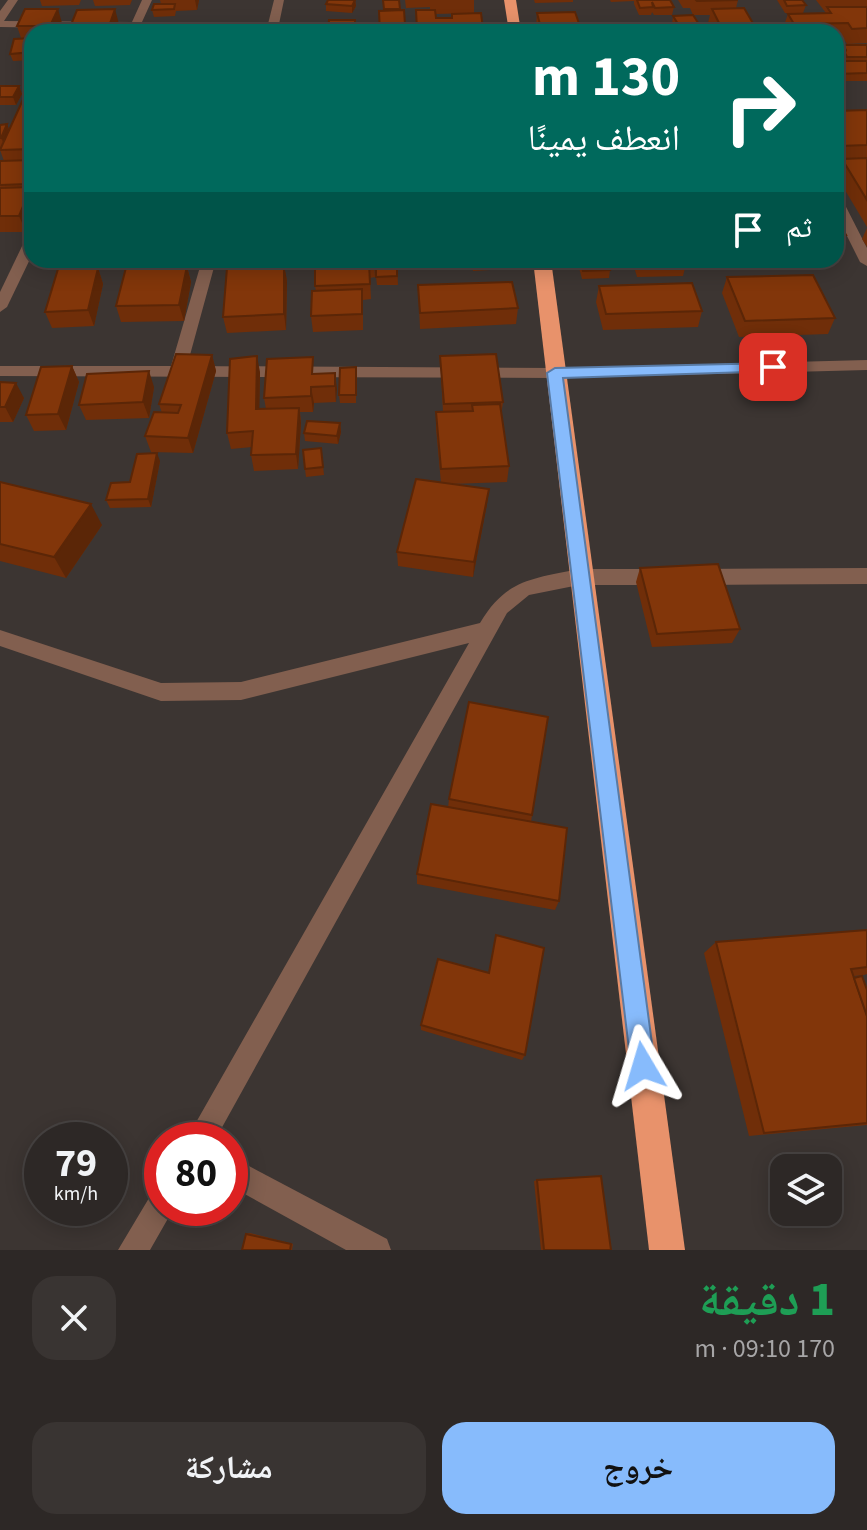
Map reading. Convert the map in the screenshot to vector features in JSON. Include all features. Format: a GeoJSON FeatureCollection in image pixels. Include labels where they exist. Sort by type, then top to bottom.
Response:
{"type":"FeatureCollection","features":[{"type":"Feature","properties":{"kind":"highway"},"geometry":{"type":"LineString","coordinates":[[510,0],[514,24]]}},
{"type":"Feature","properties":{"kind":"highway"},"geometry":{"type":"LineString","coordinates":[[543,268],[579,577],[667,1250]]}},
{"type":"Feature","properties":{"kind":"street"},"geometry":{"type":"LineString","coordinates":[[13,0],[0,22],[38,24]]}},
{"type":"Feature","properties":{"kind":"street"},"geometry":{"type":"LineString","coordinates":[[136,24],[147,0]]}},
{"type":"Feature","properties":{"kind":"street"},"geometry":{"type":"LineString","coordinates":[[274,24],[279,0]]}},
{"type":"Feature","properties":{"kind":"street"},"geometry":{"type":"LineString","coordinates":[[741,14],[746,24]]}},
{"type":"Feature","properties":{"kind":"street"},"geometry":{"type":"LineString","coordinates":[[844,27],[867,26]]}},
{"type":"Feature","properties":{"kind":"street"},"geometry":{"type":"LineString","coordinates":[[844,186],[867,186]]}},
{"type":"Feature","properties":{"kind":"street"},"geometry":{"type":"LineString","coordinates":[[844,217],[867,262]]}},
{"type":"Feature","properties":{"kind":"street"},"geometry":{"type":"LineString","coordinates":[[0,307],[24,257]]}},
{"type":"Feature","properties":{"kind":"street"},"geometry":{"type":"LineString","coordinates":[[178,371],[207,268]]}},
{"type":"Feature","properties":{"kind":"street"},"geometry":{"type":"LineString","coordinates":[[0,371],[555,373],[867,365]]}},
{"type":"Feature","properties":{"kind":"street"},"geometry":{"type":"LineString","coordinates":[[210,1122],[500,607],[524,588],[579,577],[867,576]]}},
{"type":"Feature","properties":{"kind":"street"},"geometry":{"type":"LineString","coordinates":[[0,638],[161,692],[241,691],[487,630]]}},
{"type":"Feature","properties":{"kind":"street"},"geometry":{"type":"LineString","coordinates":[[248,1180],[376,1250]]}},
{"type":"Feature","properties":{"kind":"street"},"geometry":{"type":"LineString","coordinates":[[133,1250],[148,1226]]}},
{"type":"Feature","properties":{"kind":"building"},"geometry":{"type":"Polygon","coordinates":[[[328,0],[355,0],[352,6],[326,4],[328,0]]]}},
{"type":"Feature","properties":{"kind":"building"},"geometry":{"type":"Polygon","coordinates":[[[383,0],[399,0],[400,9],[384,9],[383,0]]]}},
{"type":"Feature","properties":{"kind":"building"},"geometry":{"type":"Polygon","coordinates":[[[637,0],[670,0],[674,7],[655,8],[652,2],[653,7],[640,8],[637,0]]]}},
{"type":"Feature","properties":{"kind":"building"},"geometry":{"type":"Polygon","coordinates":[[[784,0],[802,0],[806,5],[787,6],[784,0]]]}},
{"type":"Feature","properties":{"kind":"building"},"geometry":{"type":"Polygon","coordinates":[[[154,4],[175,4],[174,9],[152,10],[154,4]]]}},
{"type":"Feature","properties":{"kind":"building"},"geometry":{"type":"Polygon","coordinates":[[[827,7],[867,7],[867,28],[852,29],[848,23],[794,24],[788,14],[831,13],[827,7]]]}},
{"type":"Feature","properties":{"kind":"building"},"geometry":{"type":"Polygon","coordinates":[[[744,8],[753,24],[720,24],[712,9],[744,8]]]}},
{"type":"Feature","properties":{"kind":"building"},"geometry":{"type":"Polygon","coordinates":[[[25,9],[58,9],[51,24],[17,26],[25,9]]]}},
{"type":"Feature","properties":{"kind":"building"},"geometry":{"type":"Polygon","coordinates":[[[115,9],[110,24],[71,24],[77,10],[115,9]]]}},
{"type":"Feature","properties":{"kind":"building"},"geometry":{"type":"Polygon","coordinates":[[[404,10],[405,24],[380,24],[379,11],[404,10]]]}},
{"type":"Feature","properties":{"kind":"building"},"geometry":{"type":"Polygon","coordinates":[[[416,10],[435,10],[436,18],[481,13],[482,24],[417,24],[416,10]]]}},
{"type":"Feature","properties":{"kind":"building"},"geometry":{"type":"Polygon","coordinates":[[[575,12],[579,24],[540,24],[537,13],[575,12]]]}},
{"type":"Feature","properties":{"kind":"building"},"geometry":{"type":"Polygon","coordinates":[[[693,15],[699,24],[678,24],[673,16],[693,15]]]}},
{"type":"Feature","properties":{"kind":"building"},"geometry":{"type":"Polygon","coordinates":[[[329,20],[355,20],[355,24],[329,24],[329,20]]]}},
{"type":"Feature","properties":{"kind":"building"},"geometry":{"type":"Polygon","coordinates":[[[24,38],[24,53],[10,54],[14,39],[24,38]]]}},
{"type":"Feature","properties":{"kind":"building"},"geometry":{"type":"Polygon","coordinates":[[[844,45],[867,45],[867,57],[847,57],[844,45]]]}},
{"type":"Feature","properties":{"kind":"building"},"geometry":{"type":"Polygon","coordinates":[[[844,61],[867,61],[867,73],[844,74],[844,61]]]}},
{"type":"Feature","properties":{"kind":"building"},"geometry":{"type":"Polygon","coordinates":[[[0,86],[19,86],[13,97],[0,97],[0,86]]]}},
{"type":"Feature","properties":{"kind":"building"},"geometry":{"type":"Polygon","coordinates":[[[24,97],[24,149],[0,150],[24,97]]]}},
{"type":"Feature","properties":{"kind":"building"},"geometry":{"type":"Polygon","coordinates":[[[867,110],[867,145],[844,146],[844,111],[867,110]]]}},
{"type":"Feature","properties":{"kind":"building"},"geometry":{"type":"Polygon","coordinates":[[[7,124],[1,138],[0,138],[0,125],[7,124]]]}},
{"type":"Feature","properties":{"kind":"building"},"geometry":{"type":"Polygon","coordinates":[[[867,158],[867,200],[844,162],[844,159],[867,158]]]}},
{"type":"Feature","properties":{"kind":"building"},"geometry":{"type":"Polygon","coordinates":[[[24,160],[24,184],[0,185],[0,161],[24,160]]]}},
{"type":"Feature","properties":{"kind":"building"},"geometry":{"type":"Polygon","coordinates":[[[24,187],[24,204],[19,216],[0,216],[0,188],[24,187]]]}},
{"type":"Feature","properties":{"kind":"building"},"geometry":{"type":"Polygon","coordinates":[[[98,268],[88,310],[45,312],[58,269],[98,268]]]}},
{"type":"Feature","properties":{"kind":"building"},"geometry":{"type":"Polygon","coordinates":[[[126,268],[187,268],[179,305],[116,306],[126,268]]]}},
{"type":"Feature","properties":{"kind":"building"},"geometry":{"type":"Polygon","coordinates":[[[227,268],[284,268],[284,314],[223,317],[227,268]]]}},
{"type":"Feature","properties":{"kind":"building"},"geometry":{"type":"Polygon","coordinates":[[[315,268],[369,268],[370,284],[315,286],[315,268]]]}},
{"type":"Feature","properties":{"kind":"building"},"geometry":{"type":"Polygon","coordinates":[[[376,268],[397,268],[397,276],[376,277],[376,268]]]}},
{"type":"Feature","properties":{"kind":"building"},"geometry":{"type":"Polygon","coordinates":[[[582,268],[610,270],[583,271],[582,268]]]}},
{"type":"Feature","properties":{"kind":"building"},"geometry":{"type":"Polygon","coordinates":[[[813,275],[835,318],[745,321],[727,277],[813,275]]]}},
{"type":"Feature","properties":{"kind":"building"},"geometry":{"type":"Polygon","coordinates":[[[512,282],[518,308],[420,313],[418,285],[512,282]]]}},
{"type":"Feature","properties":{"kind":"building"},"geometry":{"type":"Polygon","coordinates":[[[692,283],[702,311],[606,314],[599,286],[692,283]]]}},
{"type":"Feature","properties":{"kind":"building"},"geometry":{"type":"Polygon","coordinates":[[[362,289],[362,314],[311,316],[312,291],[362,289]]]}},
{"type":"Feature","properties":{"kind":"building"},"geometry":{"type":"Polygon","coordinates":[[[176,354],[212,355],[188,438],[145,436],[154,412],[178,413],[181,405],[159,404],[176,354]]]}},
{"type":"Feature","properties":{"kind":"building"},"geometry":{"type":"Polygon","coordinates":[[[496,354],[503,402],[444,404],[440,356],[496,354]]]}},
{"type":"Feature","properties":{"kind":"building"},"geometry":{"type":"Polygon","coordinates":[[[257,356],[256,409],[299,408],[296,454],[251,455],[253,431],[227,433],[230,359],[257,356]]]}},
{"type":"Feature","properties":{"kind":"building"},"geometry":{"type":"Polygon","coordinates":[[[313,357],[312,374],[335,373],[335,386],[311,387],[311,396],[264,398],[267,359],[313,357]]]}},
{"type":"Feature","properties":{"kind":"building"},"geometry":{"type":"Polygon","coordinates":[[[72,366],[58,414],[26,415],[41,367],[72,366]]]}},
{"type":"Feature","properties":{"kind":"building"},"geometry":{"type":"Polygon","coordinates":[[[356,367],[356,395],[339,395],[340,368],[356,367]]]}},
{"type":"Feature","properties":{"kind":"building"},"geometry":{"type":"Polygon","coordinates":[[[149,371],[143,402],[79,405],[87,374],[149,371]]]}},
{"type":"Feature","properties":{"kind":"building"},"geometry":{"type":"Polygon","coordinates":[[[0,382],[16,383],[5,407],[0,407],[0,382]]]}},
{"type":"Feature","properties":{"kind":"building"},"geometry":{"type":"Polygon","coordinates":[[[500,404],[509,466],[441,469],[436,412],[473,411],[472,405],[500,404]]]}},
{"type":"Feature","properties":{"kind":"building"},"geometry":{"type":"Polygon","coordinates":[[[307,421],[340,423],[337,436],[304,433],[307,421]]]}},
{"type":"Feature","properties":{"kind":"building"},"geometry":{"type":"Polygon","coordinates":[[[321,448],[323,467],[305,469],[303,450],[321,448]]]}},
{"type":"Feature","properties":{"kind":"building"},"geometry":{"type":"Polygon","coordinates":[[[157,453],[148,499],[106,500],[111,483],[130,482],[137,454],[157,453]]]}},
{"type":"Feature","properties":{"kind":"building"},"geometry":{"type":"Polygon","coordinates":[[[416,479],[489,489],[474,562],[397,552],[416,479]]]}},
{"type":"Feature","properties":{"kind":"building"},"geometry":{"type":"Polygon","coordinates":[[[0,482],[91,504],[54,557],[0,544],[0,482]]]}},
{"type":"Feature","properties":{"kind":"building"},"geometry":{"type":"Polygon","coordinates":[[[718,564],[740,629],[657,634],[640,568],[718,564]]]}},
{"type":"Feature","properties":{"kind":"building"},"geometry":{"type":"Polygon","coordinates":[[[469,702],[548,717],[532,815],[449,799],[469,702]]]}},
{"type":"Feature","properties":{"kind":"building"},"geometry":{"type":"Polygon","coordinates":[[[431,804],[567,828],[559,901],[417,874],[431,804]]]}},
{"type":"Feature","properties":{"kind":"building"},"geometry":{"type":"Polygon","coordinates":[[[867,930],[867,967],[851,969],[867,1016],[867,1123],[764,1133],[716,942],[867,930]]]}},
{"type":"Feature","properties":{"kind":"building"},"geometry":{"type":"Polygon","coordinates":[[[496,935],[544,948],[525,1055],[421,1025],[438,959],[489,973],[496,935]]]}},
{"type":"Feature","properties":{"kind":"building"},"geometry":{"type":"Polygon","coordinates":[[[862,976],[867,990],[867,1016],[854,978],[862,976]]]}},
{"type":"Feature","properties":{"kind":"building"},"geometry":{"type":"Polygon","coordinates":[[[601,1176],[611,1250],[544,1250],[537,1180],[601,1176]]]}},
{"type":"Feature","properties":{"kind":"building"},"geometry":{"type":"Polygon","coordinates":[[[246,1234],[291,1244],[290,1250],[242,1250],[246,1234]]]}},
{"type":"Feature","properties":{"kind":"route"},"geometry":{"type":"LineString","coordinates":[[643,1066],[555,373],[773,367]]}}]}
